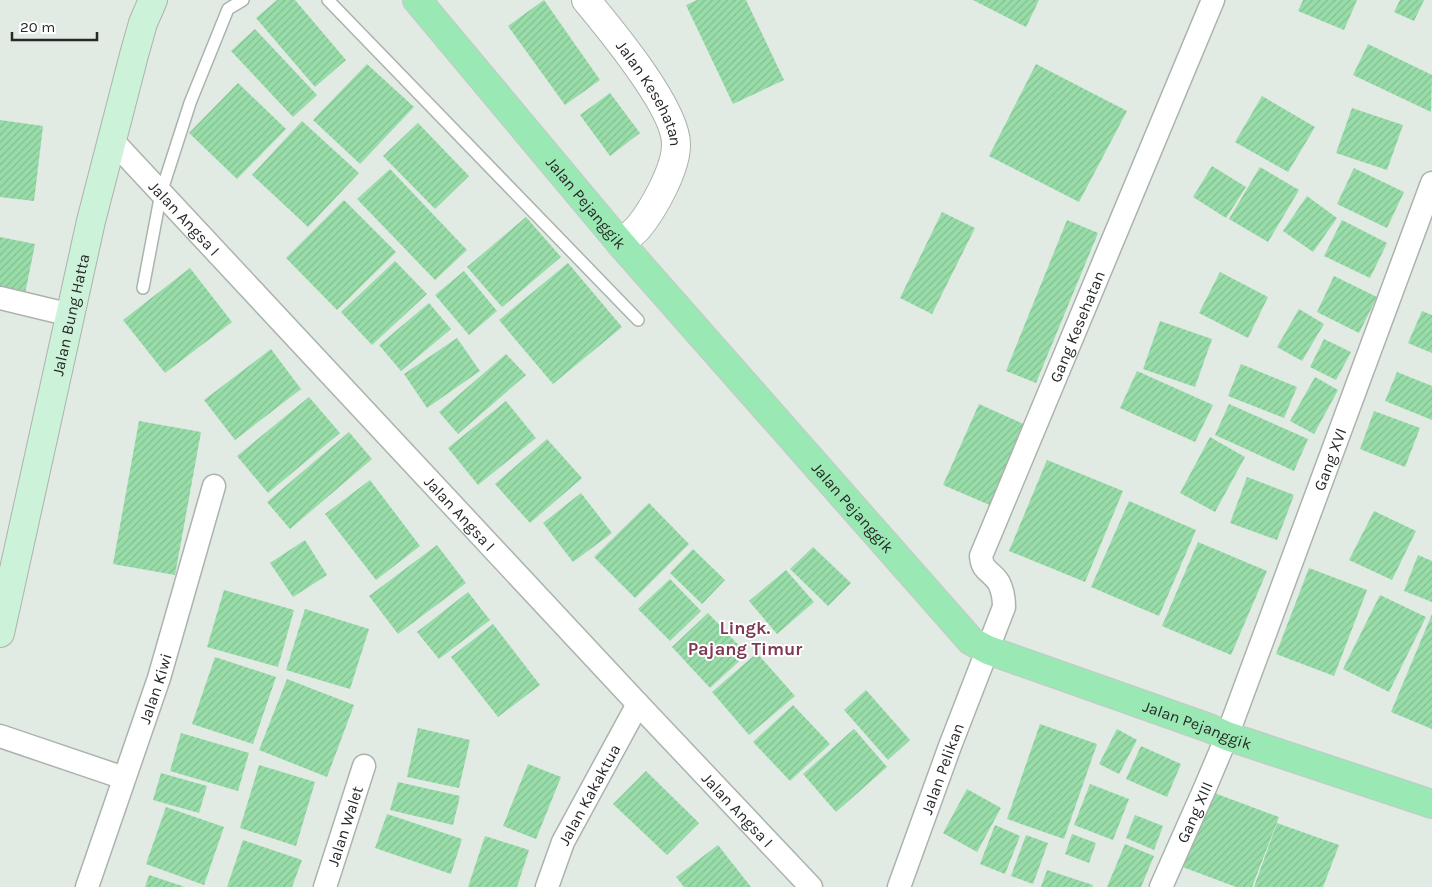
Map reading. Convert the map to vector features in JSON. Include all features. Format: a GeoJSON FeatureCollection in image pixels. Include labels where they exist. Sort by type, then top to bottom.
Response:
{"type":"FeatureCollection","features":[{"type":"Feature","properties":{"kind":"main road","name":"Jalan Bung Hatta"},"geometry":{"type":"LineString","coordinates":[[0,633],[91,221],[143,23],[154,0]]}},
{"type":"Feature","properties":{"kind":"main road","name":"Jalan Pejanggik"},"geometry":{"type":"LineString","coordinates":[[417,0],[621,244],[971,641],[988,650],[1227,736],[1432,804]]}},
{"type":"Feature","properties":{"kind":"street","name":"Jalan Kesehatan"},"geometry":{"type":"LineString","coordinates":[[586,0],[644,76],[664,106],[677,144],[673,163],[654,203],[638,227],[621,244]]}},
{"type":"Feature","properties":{"kind":"street","name":"Gang Kesehatan"},"geometry":{"type":"LineString","coordinates":[[988,650],[1004,607],[1004,594],[998,581],[983,567],[981,556],[1213,0]]}},
{"type":"Feature","properties":{"kind":"street","name":"Jalan Angsa I"},"geometry":{"type":"LineString","coordinates":[[111,139],[811,887]]}},
{"type":"Feature","properties":{"kind":"street","name":"Gang XVI"},"geometry":{"type":"LineString","coordinates":[[1227,736],[1432,183]]}},
{"type":"Feature","properties":{"kind":"street"},"geometry":{"type":"LineString","coordinates":[[0,298],[71,315]]}},
{"type":"Feature","properties":{"kind":"street","name":"Jalan Kiwi"},"geometry":{"type":"LineString","coordinates":[[87,887],[159,678],[214,486]]}},
{"type":"Feature","properties":{"kind":"street","name":"Jalan Pelikan"},"geometry":{"type":"LineString","coordinates":[[899,887],[950,746],[988,650]]}},
{"type":"Feature","properties":{"kind":"street","name":"Jalan Kakaktua"},"geometry":{"type":"LineString","coordinates":[[547,887],[563,842],[638,704]]}},
{"type":"Feature","properties":{"kind":"street"},"geometry":{"type":"LineString","coordinates":[[0,736],[124,778]]}},
{"type":"Feature","properties":{"kind":"street","name":"Gang XIII"},"geometry":{"type":"LineString","coordinates":[[1160,887],[1227,736]]}},
{"type":"Feature","properties":{"kind":"street","name":"Jalan Walet"},"geometry":{"type":"LineString","coordinates":[[325,887],[364,766]]}},
{"type":"Feature","properties":{"kind":"lane"},"geometry":{"type":"LineString","coordinates":[[144,288],[161,192],[190,103],[228,9],[244,0]]}},
{"type":"Feature","properties":{"kind":"lane"},"geometry":{"type":"LineString","coordinates":[[328,0],[638,320]]}},
{"type":"Feature","properties":{"kind":"building"},"geometry":{"type":"Polygon","coordinates":[[[277,0],[295,0],[346,60],[315,87],[256,18],[277,0]]]}},
{"type":"Feature","properties":{"kind":"building"},"geometry":{"type":"Polygon","coordinates":[[[544,0],[600,80],[565,105],[508,26],[544,0]]]}},
{"type":"Feature","properties":{"kind":"building"},"geometry":{"type":"Polygon","coordinates":[[[697,0],[746,0],[784,80],[733,104],[686,5],[697,0]]]}},
{"type":"Feature","properties":{"kind":"building"},"geometry":{"type":"Polygon","coordinates":[[[973,0],[1039,0],[1026,27],[973,0]]]}},
{"type":"Feature","properties":{"kind":"building"},"geometry":{"type":"Polygon","coordinates":[[[1303,0],[1357,0],[1344,30],[1298,11],[1303,0]]]}},
{"type":"Feature","properties":{"kind":"building"},"geometry":{"type":"Polygon","coordinates":[[[1400,0],[1424,0],[1414,21],[1394,12],[1400,0]]]}},
{"type":"Feature","properties":{"kind":"building"},"geometry":{"type":"Polygon","coordinates":[[[255,29],[317,95],[293,117],[231,51],[255,29]]]}},
{"type":"Feature","properties":{"kind":"building"},"geometry":{"type":"Polygon","coordinates":[[[1368,44],[1432,75],[1431,112],[1353,75],[1368,44]]]}},
{"type":"Feature","properties":{"kind":"building"},"geometry":{"type":"Polygon","coordinates":[[[367,64],[414,107],[360,164],[313,120],[367,64]]]}},
{"type":"Feature","properties":{"kind":"building"},"geometry":{"type":"Polygon","coordinates":[[[1036,64],[1127,111],[1079,202],[989,156],[1036,64]]]}},
{"type":"Feature","properties":{"kind":"building"},"geometry":{"type":"Polygon","coordinates":[[[238,83],[286,129],[237,179],[189,133],[238,83]]]}},
{"type":"Feature","properties":{"kind":"building"},"geometry":{"type":"Polygon","coordinates":[[[610,93],[640,133],[610,156],[580,115],[610,93]]]}},
{"type":"Feature","properties":{"kind":"building"},"geometry":{"type":"Polygon","coordinates":[[[1262,96],[1315,127],[1288,172],[1235,142],[1262,96]]]}},
{"type":"Feature","properties":{"kind":"building"},"geometry":{"type":"Polygon","coordinates":[[[1352,108],[1403,125],[1387,170],[1336,153],[1352,108]]]}},
{"type":"Feature","properties":{"kind":"building"},"geometry":{"type":"Polygon","coordinates":[[[0,120],[43,126],[34,201],[0,197],[0,120]]]}},
{"type":"Feature","properties":{"kind":"building"},"geometry":{"type":"Polygon","coordinates":[[[302,121],[359,173],[308,227],[252,175],[302,121]]]}},
{"type":"Feature","properties":{"kind":"building"},"geometry":{"type":"Polygon","coordinates":[[[418,123],[469,176],[435,209],[383,156],[418,123]]]}},
{"type":"Feature","properties":{"kind":"building"},"geometry":{"type":"Polygon","coordinates":[[[1212,166],[1246,187],[1226,218],[1193,197],[1212,166]]]}},
{"type":"Feature","properties":{"kind":"building"},"geometry":{"type":"Polygon","coordinates":[[[1260,167],[1299,190],[1268,242],[1229,219],[1260,167]]]}},
{"type":"Feature","properties":{"kind":"building"},"geometry":{"type":"Polygon","coordinates":[[[1354,168],[1404,192],[1387,228],[1337,204],[1354,168]]]}},
{"type":"Feature","properties":{"kind":"building"},"geometry":{"type":"Polygon","coordinates":[[[390,169],[467,250],[435,280],[357,199],[390,169]]]}},
{"type":"Feature","properties":{"kind":"building"},"geometry":{"type":"Polygon","coordinates":[[[1307,196],[1337,218],[1313,252],[1283,231],[1307,196]]]}},
{"type":"Feature","properties":{"kind":"building"},"geometry":{"type":"Polygon","coordinates":[[[344,200],[396,252],[337,310],[286,258],[344,200]]]}},
{"type":"Feature","properties":{"kind":"building"},"geometry":{"type":"Polygon","coordinates":[[[942,212],[975,228],[932,314],[900,298],[942,212]]]}},
{"type":"Feature","properties":{"kind":"building"},"geometry":{"type":"Polygon","coordinates":[[[526,217],[561,257],[502,307],[467,267],[526,217]]]}},
{"type":"Feature","properties":{"kind":"building"},"geometry":{"type":"Polygon","coordinates":[[[1067,220],[1098,233],[1036,383],[1006,371],[1067,220]]]}},
{"type":"Feature","properties":{"kind":"building"},"geometry":{"type":"Polygon","coordinates":[[[1342,220],[1387,243],[1370,278],[1324,256],[1342,220]]]}},
{"type":"Feature","properties":{"kind":"building"},"geometry":{"type":"Polygon","coordinates":[[[0,237],[35,244],[25,294],[0,289],[0,237]]]}},
{"type":"Feature","properties":{"kind":"building"},"geometry":{"type":"Polygon","coordinates":[[[395,261],[427,294],[372,345],[341,312],[395,261]]]}},
{"type":"Feature","properties":{"kind":"building"},"geometry":{"type":"Polygon","coordinates":[[[568,263],[622,327],[553,384],[499,320],[568,263]]]}},
{"type":"Feature","properties":{"kind":"building"},"geometry":{"type":"Polygon","coordinates":[[[190,268],[232,322],[165,373],[123,320],[190,268]]]}},
{"type":"Feature","properties":{"kind":"building"},"geometry":{"type":"Polygon","coordinates":[[[464,271],[497,311],[469,335],[435,295],[464,271]]]}},
{"type":"Feature","properties":{"kind":"building"},"geometry":{"type":"Polygon","coordinates":[[[1220,272],[1268,297],[1248,338],[1199,313],[1220,272]]]}},
{"type":"Feature","properties":{"kind":"building"},"geometry":{"type":"Polygon","coordinates":[[[1334,276],[1377,297],[1359,333],[1317,312],[1334,276]]]}},
{"type":"Feature","properties":{"kind":"building"},"geometry":{"type":"Polygon","coordinates":[[[429,303],[451,329],[401,371],[379,345],[429,303]]]}},
{"type":"Feature","properties":{"kind":"building"},"geometry":{"type":"Polygon","coordinates":[[[1299,309],[1324,324],[1302,361],[1277,347],[1299,309]]]}},
{"type":"Feature","properties":{"kind":"building"},"geometry":{"type":"Polygon","coordinates":[[[1422,311],[1432,315],[1432,353],[1408,343],[1422,311]]]}},
{"type":"Feature","properties":{"kind":"building"},"geometry":{"type":"Polygon","coordinates":[[[1160,321],[1212,339],[1195,387],[1143,369],[1160,321]]]}},
{"type":"Feature","properties":{"kind":"building"},"geometry":{"type":"Polygon","coordinates":[[[457,338],[480,371],[427,408],[404,374],[457,338]]]}},
{"type":"Feature","properties":{"kind":"building"},"geometry":{"type":"Polygon","coordinates":[[[1324,339],[1351,352],[1336,380],[1310,367],[1324,339]]]}},
{"type":"Feature","properties":{"kind":"building"},"geometry":{"type":"Polygon","coordinates":[[[271,349],[301,389],[235,440],[204,400],[271,349]]]}},
{"type":"Feature","properties":{"kind":"building"},"geometry":{"type":"Polygon","coordinates":[[[506,354],[526,375],[458,434],[439,412],[506,354]]]}},
{"type":"Feature","properties":{"kind":"building"},"geometry":{"type":"Polygon","coordinates":[[[1241,364],[1297,387],[1284,418],[1228,396],[1241,364]]]}},
{"type":"Feature","properties":{"kind":"building"},"geometry":{"type":"Polygon","coordinates":[[[1137,371],[1213,405],[1195,442],[1120,408],[1137,371]]]}},
{"type":"Feature","properties":{"kind":"building"},"geometry":{"type":"Polygon","coordinates":[[[1397,372],[1432,386],[1432,420],[1385,401],[1397,372]]]}},
{"type":"Feature","properties":{"kind":"building"},"geometry":{"type":"Polygon","coordinates":[[[1315,377],[1338,390],[1314,434],[1290,421],[1315,377]]]}},
{"type":"Feature","properties":{"kind":"building"},"geometry":{"type":"Polygon","coordinates":[[[309,397],[340,433],[268,493],[237,456],[309,397]]]}},
{"type":"Feature","properties":{"kind":"building"},"geometry":{"type":"Polygon","coordinates":[[[506,401],[536,438],[478,485],[448,448],[506,401]]]}},
{"type":"Feature","properties":{"kind":"building"},"geometry":{"type":"Polygon","coordinates":[[[979,404],[1028,426],[992,506],[943,485],[979,404]]]}},
{"type":"Feature","properties":{"kind":"building"},"geometry":{"type":"Polygon","coordinates":[[[1229,404],[1308,439],[1294,471],[1215,435],[1229,404]]]}},
{"type":"Feature","properties":{"kind":"building"},"geometry":{"type":"Polygon","coordinates":[[[1374,411],[1420,428],[1405,467],[1360,449],[1374,411]]]}},
{"type":"Feature","properties":{"kind":"building"},"geometry":{"type":"Polygon","coordinates":[[[139,421],[201,432],[175,575],[113,564],[139,421]]]}},
{"type":"Feature","properties":{"kind":"building"},"geometry":{"type":"Polygon","coordinates":[[[349,432],[372,459],[290,529],[267,502],[349,432]]]}},
{"type":"Feature","properties":{"kind":"building"},"geometry":{"type":"Polygon","coordinates":[[[1210,437],[1245,457],[1215,512],[1180,493],[1210,437]]]}},
{"type":"Feature","properties":{"kind":"building"},"geometry":{"type":"Polygon","coordinates":[[[547,439],[582,478],[530,523],[495,484],[547,439]]]}},
{"type":"Feature","properties":{"kind":"building"},"geometry":{"type":"Polygon","coordinates":[[[1047,460],[1123,491],[1085,582],[1009,551],[1047,460]]]}},
{"type":"Feature","properties":{"kind":"building"},"geometry":{"type":"Polygon","coordinates":[[[1247,477],[1294,495],[1277,540],[1230,523],[1247,477]]]}},
{"type":"Feature","properties":{"kind":"building"},"geometry":{"type":"Polygon","coordinates":[[[370,480],[420,546],[376,580],[325,514],[370,480]]]}},
{"type":"Feature","properties":{"kind":"building"},"geometry":{"type":"Polygon","coordinates":[[[581,493],[612,533],[573,562],[543,523],[581,493]]]}},
{"type":"Feature","properties":{"kind":"building"},"geometry":{"type":"Polygon","coordinates":[[[1129,501],[1196,530],[1159,616],[1091,587],[1129,501]]]}},
{"type":"Feature","properties":{"kind":"building"},"geometry":{"type":"Polygon","coordinates":[[[649,503],[689,544],[635,598],[594,557],[649,503]]]}},
{"type":"Feature","properties":{"kind":"building"},"geometry":{"type":"Polygon","coordinates":[[[1374,511],[1416,531],[1392,580],[1349,560],[1374,511]]]}},
{"type":"Feature","properties":{"kind":"building"},"geometry":{"type":"Polygon","coordinates":[[[305,540],[327,575],[293,597],[270,563],[305,540]]]}},
{"type":"Feature","properties":{"kind":"building"},"geometry":{"type":"Polygon","coordinates":[[[1198,542],[1267,571],[1231,655],[1162,626],[1198,542]]]}},
{"type":"Feature","properties":{"kind":"building"},"geometry":{"type":"Polygon","coordinates":[[[437,545],[466,583],[398,634],[369,596],[437,545]]]}},
{"type":"Feature","properties":{"kind":"building"},"geometry":{"type":"Polygon","coordinates":[[[813,547],[851,583],[828,606],[790,569],[813,547]]]}},
{"type":"Feature","properties":{"kind":"building"},"geometry":{"type":"Polygon","coordinates":[[[693,549],[725,580],[702,604],[670,573],[693,549]]]}},
{"type":"Feature","properties":{"kind":"building"},"geometry":{"type":"Polygon","coordinates":[[[1418,555],[1432,561],[1432,602],[1404,591],[1418,555]]]}},
{"type":"Feature","properties":{"kind":"building"},"geometry":{"type":"Polygon","coordinates":[[[1309,568],[1367,590],[1334,676],[1276,654],[1309,568]]]}},
{"type":"Feature","properties":{"kind":"building"},"geometry":{"type":"Polygon","coordinates":[[[786,570],[814,602],[777,634],[749,601],[786,570]]]}},
{"type":"Feature","properties":{"kind":"building"},"geometry":{"type":"Polygon","coordinates":[[[670,579],[701,611],[670,641],[638,609],[670,579]]]}},
{"type":"Feature","properties":{"kind":"building"},"geometry":{"type":"Polygon","coordinates":[[[224,590],[294,610],[278,667],[207,647],[224,590]]]}},
{"type":"Feature","properties":{"kind":"building"},"geometry":{"type":"Polygon","coordinates":[[[468,592],[490,620],[439,659],[417,632],[468,592]]]}},
{"type":"Feature","properties":{"kind":"building"},"geometry":{"type":"Polygon","coordinates":[[[1380,595],[1426,617],[1389,692],[1343,669],[1380,595]]]}},
{"type":"Feature","properties":{"kind":"building"},"geometry":{"type":"Polygon","coordinates":[[[305,609],[369,629],[350,689],[286,670],[305,609]]]}},
{"type":"Feature","properties":{"kind":"building"},"geometry":{"type":"Polygon","coordinates":[[[708,613],[747,654],[710,688],[672,647],[708,613]]]}},
{"type":"Feature","properties":{"kind":"building"},"geometry":{"type":"Polygon","coordinates":[[[1432,614],[1432,729],[1391,712],[1432,614]]]}},
{"type":"Feature","properties":{"kind":"building"},"geometry":{"type":"Polygon","coordinates":[[[493,624],[540,685],[498,717],[451,657],[493,624]]]}},
{"type":"Feature","properties":{"kind":"building"},"geometry":{"type":"Polygon","coordinates":[[[757,653],[795,696],[749,735],[712,692],[757,653]]]}},
{"type":"Feature","properties":{"kind":"building"},"geometry":{"type":"Polygon","coordinates":[[[215,657],[276,677],[253,744],[192,724],[215,657]]]}},
{"type":"Feature","properties":{"kind":"building"},"geometry":{"type":"Polygon","coordinates":[[[287,679],[354,705],[327,777],[259,750],[287,679]]]}},
{"type":"Feature","properties":{"kind":"building"},"geometry":{"type":"Polygon","coordinates":[[[866,690],[910,740],[888,760],[844,710],[866,690]]]}},
{"type":"Feature","properties":{"kind":"building"},"geometry":{"type":"Polygon","coordinates":[[[793,705],[830,744],[790,781],[753,742],[793,705]]]}},
{"type":"Feature","properties":{"kind":"building"},"geometry":{"type":"Polygon","coordinates":[[[1040,724],[1097,744],[1064,839],[1007,819],[1040,724]]]}},
{"type":"Feature","properties":{"kind":"building"},"geometry":{"type":"Polygon","coordinates":[[[418,728],[470,740],[459,788],[407,777],[418,728]]]}},
{"type":"Feature","properties":{"kind":"building"},"geometry":{"type":"Polygon","coordinates":[[[854,729],[887,767],[836,812],[803,774],[854,729]]]}},
{"type":"Feature","properties":{"kind":"building"},"geometry":{"type":"Polygon","coordinates":[[[1117,729],[1137,740],[1119,774],[1099,764],[1117,729]]]}},
{"type":"Feature","properties":{"kind":"building"},"geometry":{"type":"Polygon","coordinates":[[[181,733],[249,753],[238,791],[170,771],[181,733]]]}},
{"type":"Feature","properties":{"kind":"building"},"geometry":{"type":"Polygon","coordinates":[[[1141,746],[1181,764],[1167,797],[1126,779],[1141,746]]]}},
{"type":"Feature","properties":{"kind":"building"},"geometry":{"type":"Polygon","coordinates":[[[528,764],[561,777],[536,839],[503,826],[528,764]]]}},
{"type":"Feature","properties":{"kind":"building"},"geometry":{"type":"Polygon","coordinates":[[[259,765],[315,782],[296,846],[240,828],[259,765]]]}},
{"type":"Feature","properties":{"kind":"building"},"geometry":{"type":"Polygon","coordinates":[[[646,771],[699,823],[667,855],[613,804],[646,771]]]}},
{"type":"Feature","properties":{"kind":"building"},"geometry":{"type":"Polygon","coordinates":[[[161,773],[207,786],[199,813],[153,800],[161,773]]]}},
{"type":"Feature","properties":{"kind":"building"},"geometry":{"type":"Polygon","coordinates":[[[398,782],[460,796],[453,825],[390,810],[398,782]]]}},
{"type":"Feature","properties":{"kind":"building"},"geometry":{"type":"Polygon","coordinates":[[[1090,784],[1129,799],[1113,840],[1074,825],[1090,784]]]}},
{"type":"Feature","properties":{"kind":"building"},"geometry":{"type":"Polygon","coordinates":[[[967,789],[1001,808],[977,852],[943,833],[967,789]]]}},
{"type":"Feature","properties":{"kind":"building"},"geometry":{"type":"Polygon","coordinates":[[[1209,791],[1279,817],[1252,887],[1236,887],[1180,866],[1209,791]]]}},
{"type":"Feature","properties":{"kind":"building"},"geometry":{"type":"Polygon","coordinates":[[[166,807],[224,827],[204,885],[146,864],[166,807]]]}},
{"type":"Feature","properties":{"kind":"building"},"geometry":{"type":"Polygon","coordinates":[[[387,814],[462,839],[451,874],[375,848],[387,814]]]}},
{"type":"Feature","properties":{"kind":"building"},"geometry":{"type":"Polygon","coordinates":[[[1135,815],[1163,826],[1154,850],[1126,838],[1135,815]]]}},
{"type":"Feature","properties":{"kind":"building"},"geometry":{"type":"Polygon","coordinates":[[[1277,823],[1339,845],[1323,887],[1254,887],[1277,823]]]}},
{"type":"Feature","properties":{"kind":"building"},"geometry":{"type":"Polygon","coordinates":[[[995,825],[1020,836],[1005,874],[980,864],[995,825]]]}},
{"type":"Feature","properties":{"kind":"building"},"geometry":{"type":"Polygon","coordinates":[[[1072,834],[1096,843],[1089,863],[1065,854],[1072,834]]]}},
{"type":"Feature","properties":{"kind":"building"},"geometry":{"type":"Polygon","coordinates":[[[1026,835],[1048,843],[1033,884],[1011,876],[1026,835]]]}},
{"type":"Feature","properties":{"kind":"building"},"geometry":{"type":"Polygon","coordinates":[[[485,836],[529,850],[517,887],[468,887],[485,836]]]}},
{"type":"Feature","properties":{"kind":"building"},"geometry":{"type":"Polygon","coordinates":[[[243,840],[302,860],[292,887],[227,887],[243,840]]]}},
{"type":"Feature","properties":{"kind":"building"},"geometry":{"type":"Polygon","coordinates":[[[1125,844],[1154,856],[1141,887],[1107,887],[1125,844]]]}},
{"type":"Feature","properties":{"kind":"building"},"geometry":{"type":"Polygon","coordinates":[[[718,845],[751,887],[684,887],[676,877],[718,845]]]}},
{"type":"Feature","properties":{"kind":"building"},"geometry":{"type":"Polygon","coordinates":[[[1047,870],[1093,885],[1092,887],[1041,887],[1047,870]]]}},
{"type":"Feature","properties":{"kind":"building"},"geometry":{"type":"Polygon","coordinates":[[[149,875],[185,887],[145,887],[149,875]]]}},
{"type":"Feature","properties":{"kind":"district","name":"Lingk. Pajang Timur"},"geometry":{"type":"Point","coordinates":[745,638]}}]}
